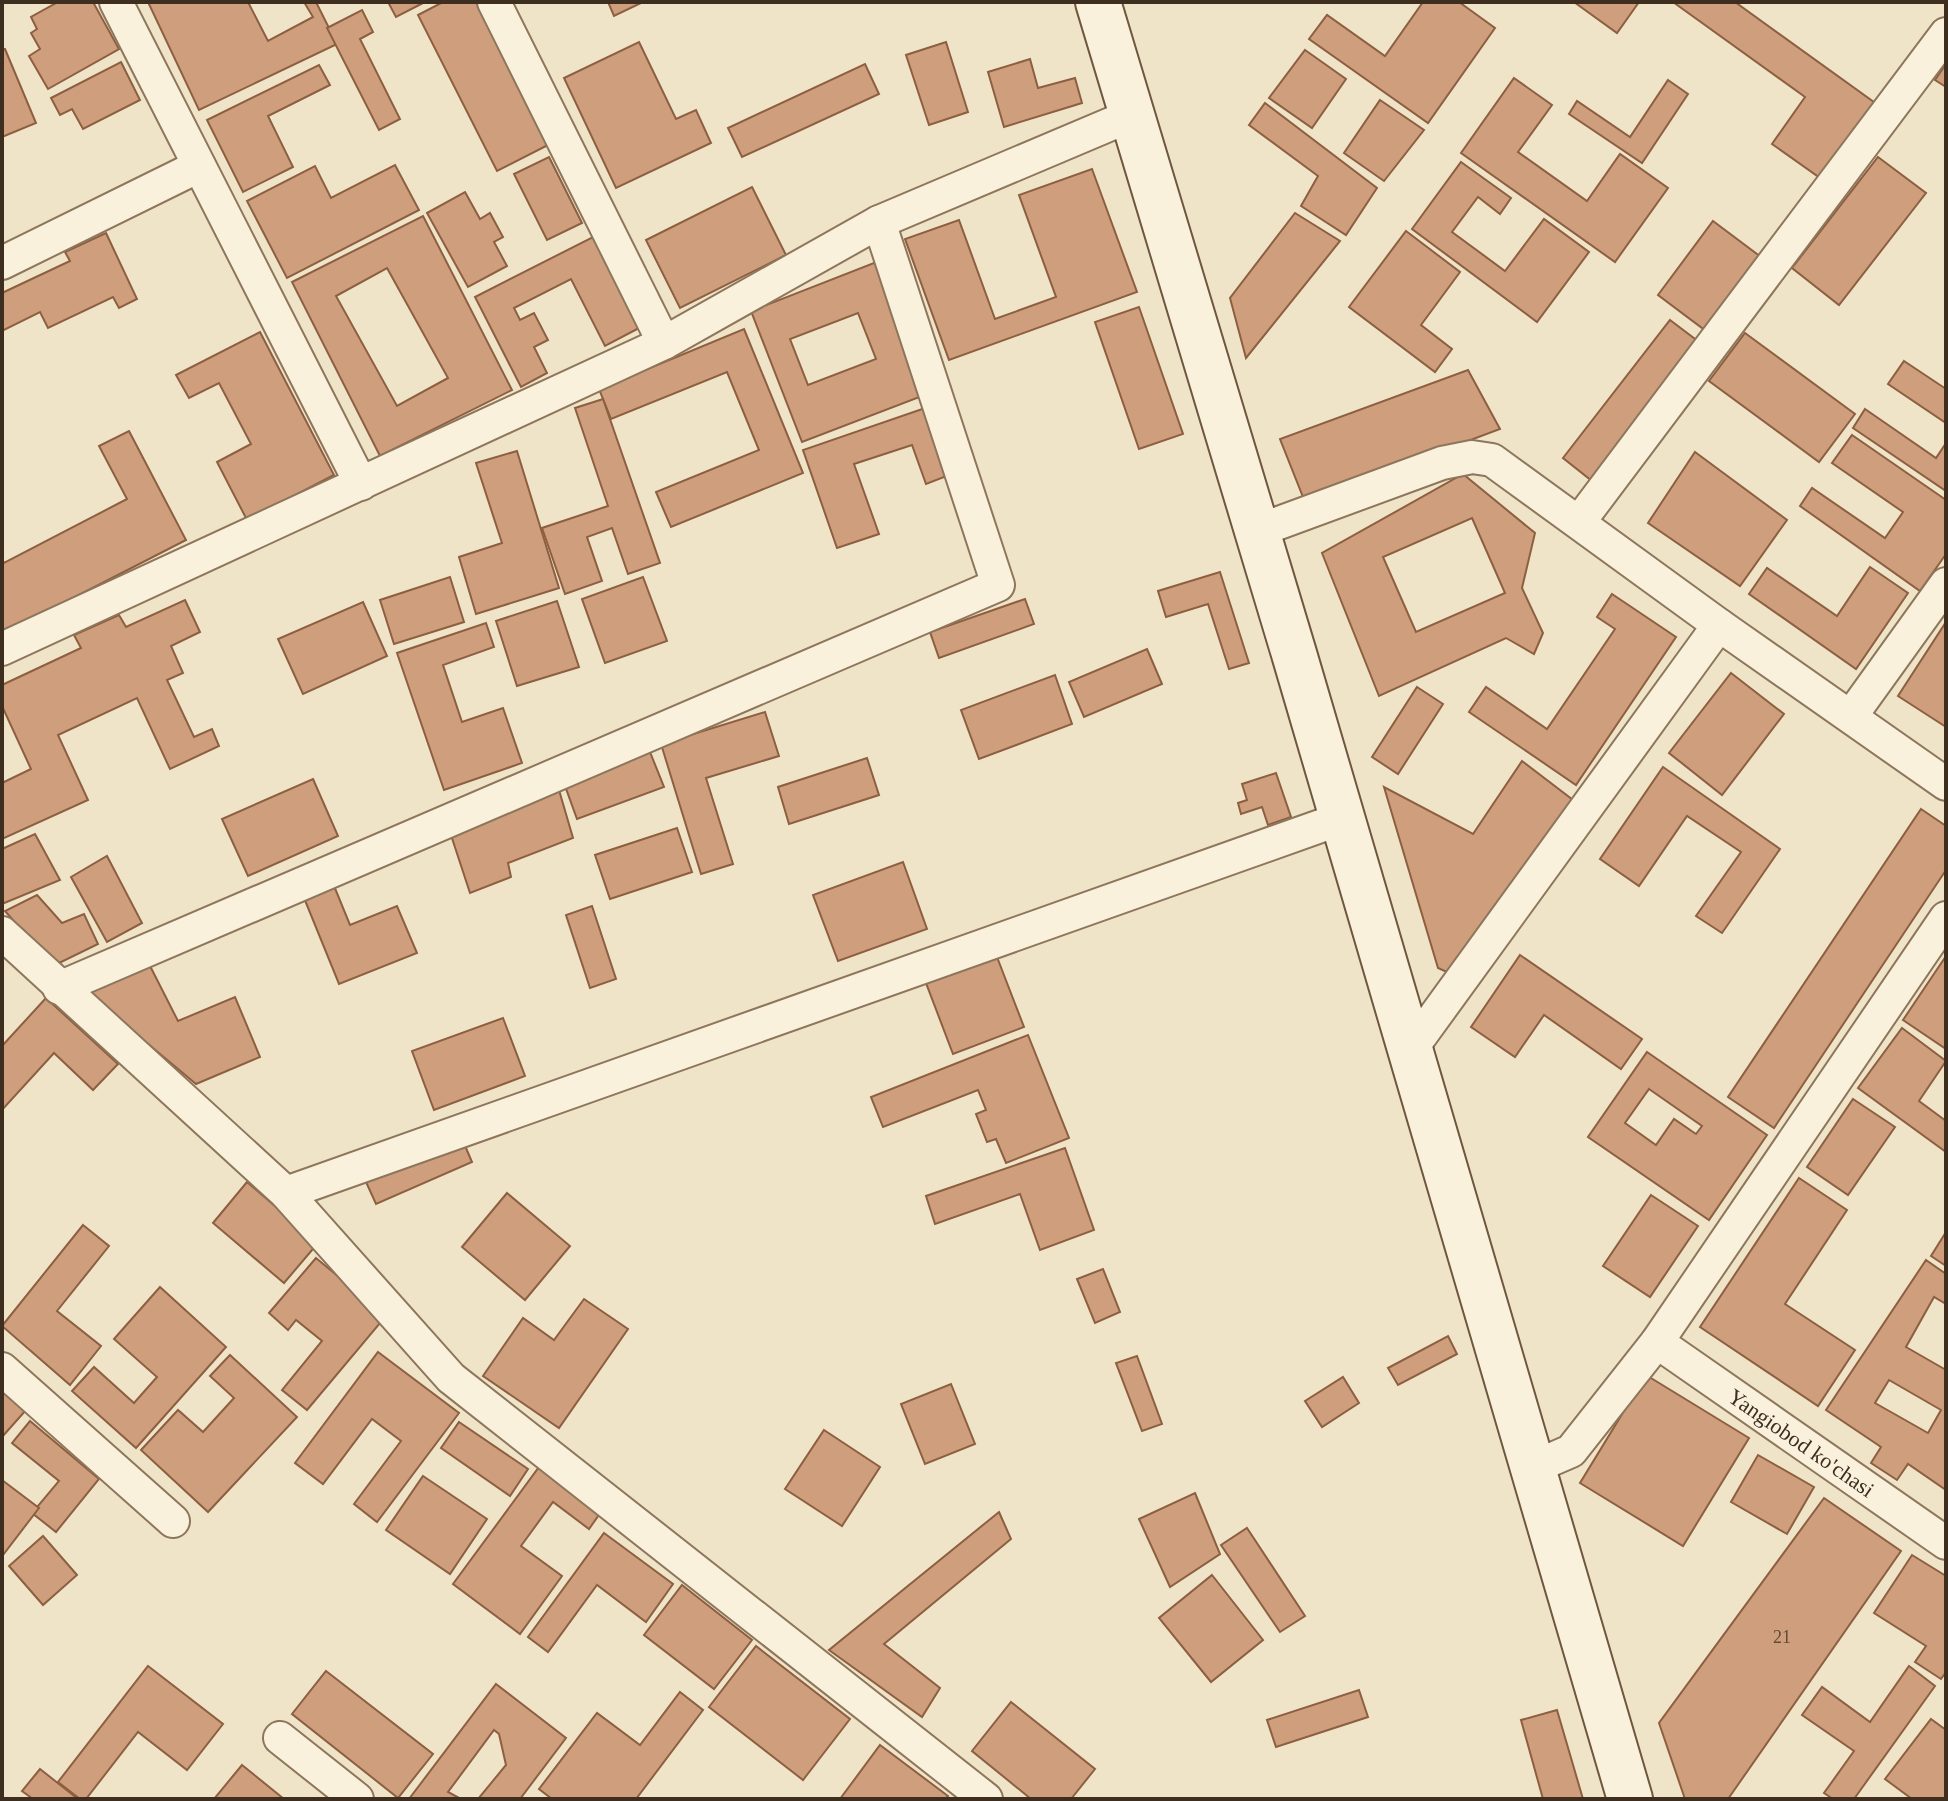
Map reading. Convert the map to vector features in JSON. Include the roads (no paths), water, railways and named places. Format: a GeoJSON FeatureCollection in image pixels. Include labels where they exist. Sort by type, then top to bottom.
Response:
{"type":"FeatureCollection","features":[{"type":"Feature","properties":{"kind":"street"},"geometry":{"type":"LineString","coordinates":[[116,2],[361,484]]}},
{"type":"Feature","properties":{"kind":"street"},"geometry":{"type":"LineString","coordinates":[[494,2],[664,343]]}},
{"type":"Feature","properties":{"kind":"street"},"geometry":{"type":"LineString","coordinates":[[1100,3],[1630,1799]]}},
{"type":"Feature","properties":{"kind":"street"},"geometry":{"type":"LineString","coordinates":[[1579,522],[1946,34]]}},
{"type":"Feature","properties":{"kind":"street"},"geometry":{"type":"LineString","coordinates":[[2,649],[664,343],[879,222],[1132,115]]}},
{"type":"Feature","properties":{"kind":"street"},"geometry":{"type":"LineString","coordinates":[[2,263],[199,166]]}},
{"type":"Feature","properties":{"kind":"street"},"geometry":{"type":"LineString","coordinates":[[59,988],[998,585],[879,222]]}},
{"type":"Feature","properties":{"kind":"street"},"geometry":{"type":"LineString","coordinates":[[1257,531],[1442,463],[1472,457],[1492,460],[1719,625],[1946,784]]}},
{"type":"Feature","properties":{"kind":"street"},"geometry":{"type":"LineString","coordinates":[[1851,716],[1946,584]]}},
{"type":"Feature","properties":{"kind":"street"},"geometry":{"type":"LineString","coordinates":[[1411,1049],[1719,625]]}},
{"type":"Feature","properties":{"kind":"street"},"geometry":{"type":"LineString","coordinates":[[286,1193],[1343,818]]}},
{"type":"Feature","properties":{"kind":"street"},"geometry":{"type":"LineString","coordinates":[[1534,1467],[1571,1451],[1657,1342],[1946,918]]}},
{"type":"Feature","properties":{"kind":"street"},"geometry":{"type":"LineString","coordinates":[[2,933],[286,1193],[451,1378],[986,1799]]}},
{"type":"Feature","properties":{"kind":"street","name":"Yangiobod ko'chasi"},"geometry":{"type":"LineString","coordinates":[[1657,1342],[1945,1539]]}},
{"type":"Feature","properties":{"kind":"street"},"geometry":{"type":"LineString","coordinates":[[2,1369],[173,1521]]}},
{"type":"Feature","properties":{"kind":"street"},"geometry":{"type":"LineString","coordinates":[[280,1738],[357,1799]]}}]}
